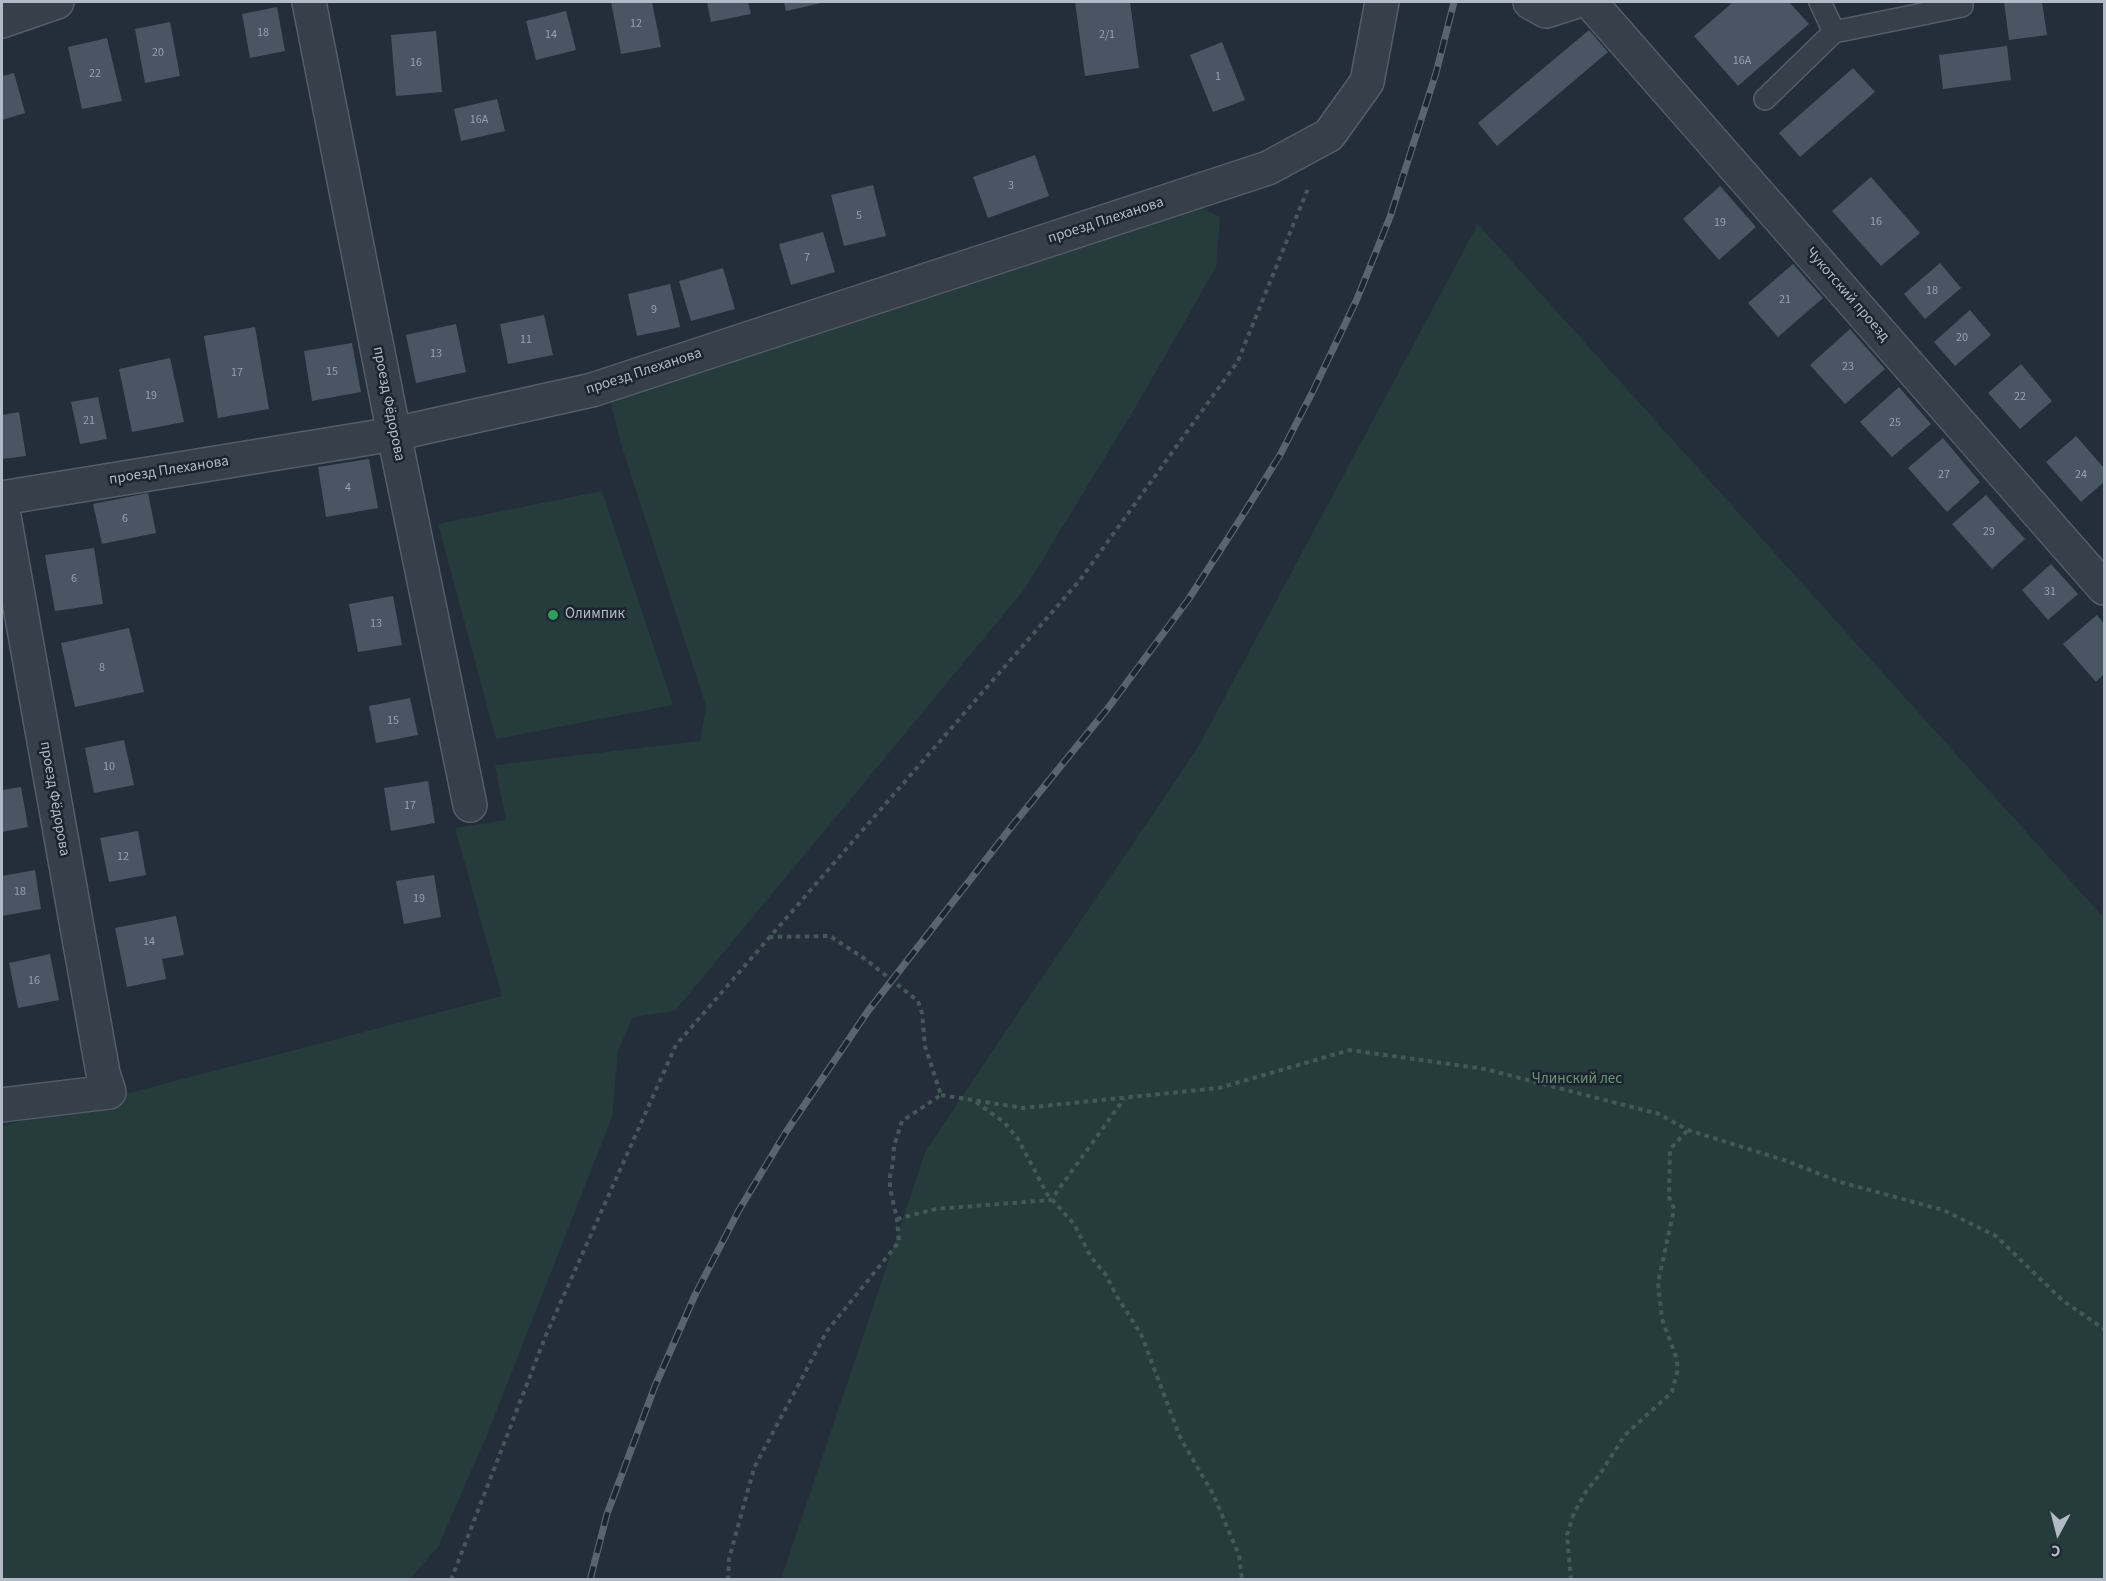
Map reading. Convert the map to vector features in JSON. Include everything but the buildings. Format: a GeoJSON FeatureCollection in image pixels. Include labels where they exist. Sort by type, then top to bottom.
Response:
{"type":"FeatureCollection","features":[{"type":"Feature","properties":{"kind":"street"},"geometry":{"type":"LineString","coordinates":[[2,21],[57,2]]}},
{"type":"Feature","properties":{"kind":"street","name":"проезд Фёдорова"},"geometry":{"type":"LineString","coordinates":[[309,2],[470,805]]}},
{"type":"Feature","properties":{"kind":"street"},"geometry":{"type":"LineString","coordinates":[[1329,135],[1367,82],[1382,2]]}},
{"type":"Feature","properties":{"kind":"street"},"geometry":{"type":"LineString","coordinates":[[1530,2],[1546,11],[1574,2]]}},
{"type":"Feature","properties":{"kind":"street","name":"Чукотский проезд"},"geometry":{"type":"LineString","coordinates":[[1590,2],[2104,588]]}},
{"type":"Feature","properties":{"kind":"street","name":"проезд Плеханова"},"geometry":{"type":"LineString","coordinates":[[2,498],[394,434],[592,390],[1268,168],[1329,135]]}},
{"type":"Feature","properties":{"kind":"street","name":"проезд Фёдорова"},"geometry":{"type":"LineString","coordinates":[[2,505],[103,1073],[109,1092],[2,1105]]}},
{"type":"Feature","properties":{"kind":"lane"},"geometry":{"type":"LineString","coordinates":[[1820,2],[1834,32]]}},
{"type":"Feature","properties":{"kind":"lane"},"geometry":{"type":"LineString","coordinates":[[1765,99],[1834,32],[1962,6],[1962,2]]}},
{"type":"Feature","properties":{"kind":"path"},"geometry":{"type":"LineString","coordinates":[[451,1580],[546,1335],[676,1044],[1080,580],[1238,361],[1329,135]]}},
{"type":"Feature","properties":{"kind":"path"},"geometry":{"type":"LineString","coordinates":[[769,937],[830,936],[865,959],[918,1001],[922,1013],[925,1046],[942,1095]]}},
{"type":"Feature","properties":{"kind":"path"},"geometry":{"type":"LineString","coordinates":[[728,1580],[729,1559],[754,1468],[827,1331],[899,1242],[890,1176],[894,1146],[902,1121],[942,1095],[1023,1108],[1220,1088],[1350,1050],[1485,1069],[1659,1113],[1688,1130],[1787,1161],[1840,1182],[1943,1210],[1996,1236],[2062,1300],[2104,1329]]}},
{"type":"Feature","properties":{"kind":"path"},"geometry":{"type":"LineString","coordinates":[[897,1219],[936,1209],[1051,1200],[1125,1098]]}},
{"type":"Feature","properties":{"kind":"path"},"geometry":{"type":"LineString","coordinates":[[972,1100],[1005,1123],[1018,1140],[1051,1200],[1074,1224],[1091,1257],[1106,1275],[1141,1335],[1180,1437],[1213,1494],[1239,1555],[1242,1580]]}},
{"type":"Feature","properties":{"kind":"path"},"geometry":{"type":"LineString","coordinates":[[1571,1580],[1567,1535],[1574,1513],[1625,1435],[1672,1392],[1677,1369],[1676,1357],[1662,1319],[1658,1282],[1674,1209],[1669,1197],[1670,1149],[1688,1130]]}},
{"type":"Feature","properties":{"kind":"green space"},"geometry":{"type":"Polygon","coordinates":[[[1195,203],[1220,217],[1216,267],[1135,408],[1024,590],[675,1011],[633,1017],[618,1051],[612,1117],[487,1435],[438,1547],[410,1579],[2,1580],[2,1126],[502,996],[455,828],[506,820],[495,765],[700,741],[706,706],[622,447],[609,396],[1195,203]]]}},
{"type":"Feature","properties":{"kind":"green space","name":"Члинский лес"},"geometry":{"type":"Polygon","coordinates":[[[1478,224],[2104,918],[2104,1579],[781,1579],[926,1150],[1198,747],[1478,224]]]}},
{"type":"Feature","properties":{"kind":"green space","name":"Олимпик"},"geometry":{"type":"Polygon","coordinates":[[[602,491],[673,705],[496,739],[438,524],[602,491]]]}},
{"type":"Feature","properties":{"kind":"railway"},"geometry":{"type":"LineString","coordinates":[[590,1580],[607,1514],[655,1386],[695,1295],[739,1210],[786,1132],[868,1011],[1012,826],[1108,708],[1188,600],[1280,455],[1357,299],[1390,217],[1436,73],[1454,2]]}},
{"type":"Feature","properties":{"kind":"place","name":"Олимпик"},"geometry":{"type":"Point","coordinates":[553,615]}}]}
